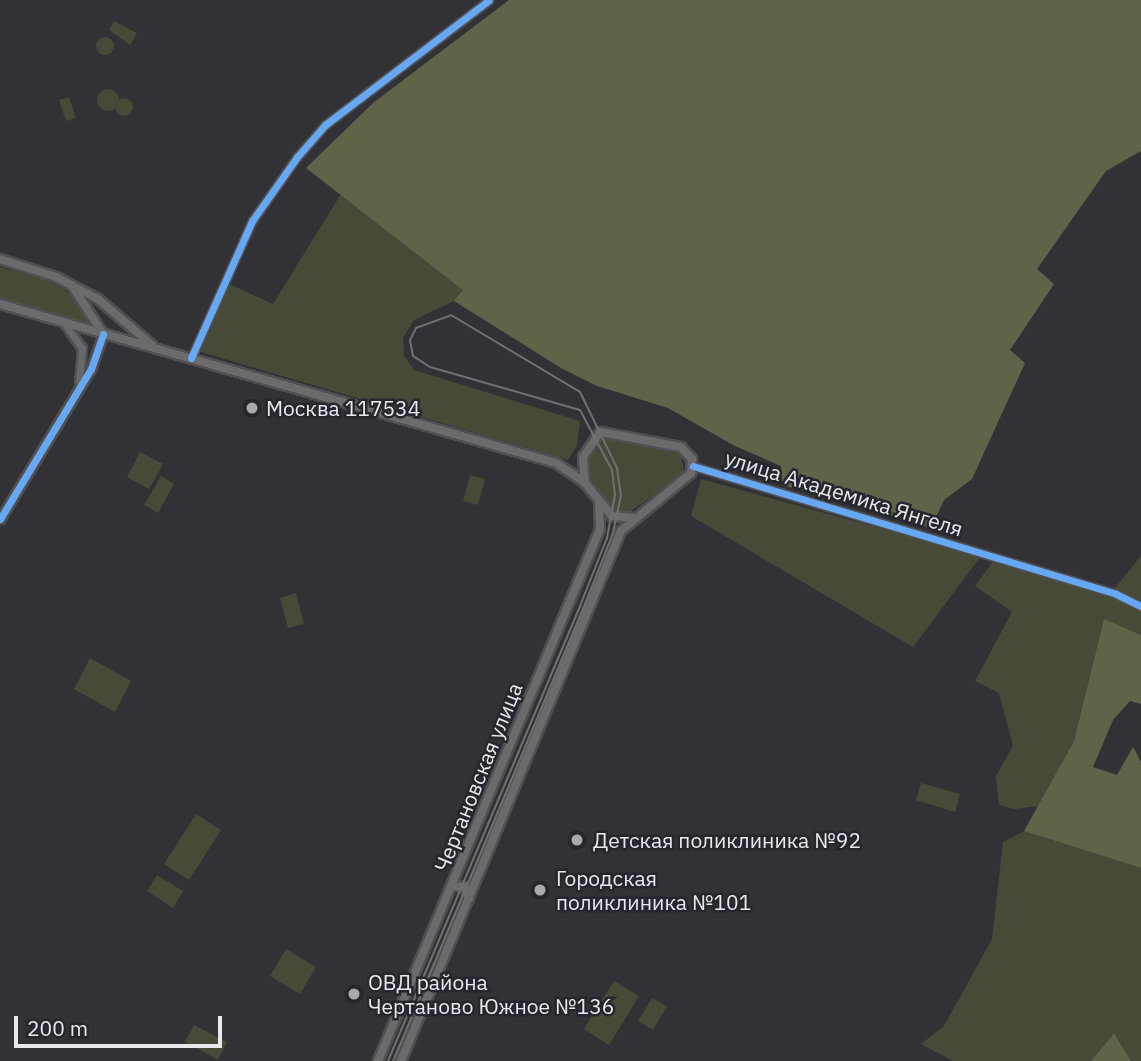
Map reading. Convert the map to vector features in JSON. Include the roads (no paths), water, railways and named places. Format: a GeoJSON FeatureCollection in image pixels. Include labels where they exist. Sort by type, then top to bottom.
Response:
{"type":"FeatureCollection","features":[{"type":"Feature","properties":{"kind":"main road"},"geometry":{"type":"LineString","coordinates":[[0,259],[69,283],[98,299],[156,348]]}},
{"type":"Feature","properties":{"kind":"main road"},"geometry":{"type":"LineString","coordinates":[[69,283],[103,334]]}},
{"type":"Feature","properties":{"kind":"main road"},"geometry":{"type":"LineString","coordinates":[[0,304],[556,463],[585,483]]}},
{"type":"Feature","properties":{"kind":"main road"},"geometry":{"type":"LineString","coordinates":[[556,463],[575,462],[590,442],[609,431],[668,444],[688,453],[692,466]]}},
{"type":"Feature","properties":{"kind":"main road"},"geometry":{"type":"LineString","coordinates":[[590,442],[581,466],[585,483],[598,504],[611,516],[634,518]]}},
{"type":"Feature","properties":{"kind":"main road","name":"Чертановская улица"},"geometry":{"type":"LineString","coordinates":[[401,1061],[621,531],[634,518],[682,483],[692,466]]}},
{"type":"Feature","properties":{"kind":"main road","name":"Чертановская улица"},"geometry":{"type":"LineString","coordinates":[[378,1061],[600,529],[598,504]]}},
{"type":"Feature","properties":{"kind":"main road"},"geometry":{"type":"LineString","coordinates":[[452,886],[465,887],[469,898]]}},
{"type":"Feature","properties":{"kind":"street"},"geometry":{"type":"LineString","coordinates":[[191,358],[252,221],[306,146],[325,124],[489,0]]}},
{"type":"Feature","properties":{"kind":"street"},"geometry":{"type":"LineString","coordinates":[[65,324],[82,348],[77,388]]}},
{"type":"Feature","properties":{"kind":"street"},"geometry":{"type":"LineString","coordinates":[[0,519],[96,358],[103,334]]}},
{"type":"Feature","properties":{"kind":"street","name":"улица Академика Янгеля"},"geometry":{"type":"LineString","coordinates":[[692,466],[986,554],[1141,606]]}},
{"type":"Feature","properties":{"kind":"tram line"},"geometry":{"type":"LineString","coordinates":[[388,1061],[580,606],[607,538],[615,495],[612,470],[580,410],[430,367],[413,356],[410,340],[416,328],[451,315],[580,392],[617,468],[621,495],[613,533],[584,607],[393,1061]]}},
{"type":"Feature","properties":{"kind":"place","name":"Москва 117534"},"geometry":{"type":"Point","coordinates":[252,408]}},
{"type":"Feature","properties":{"kind":"place","name":"Детская поликлиника №92"},"geometry":{"type":"Point","coordinates":[577,840]}},
{"type":"Feature","properties":{"kind":"place","name":"Городская поликлиника №101"},"geometry":{"type":"Point","coordinates":[540,890]}},
{"type":"Feature","properties":{"kind":"place","name":"ОВД района Чертаново Южное №136"},"geometry":{"type":"Point","coordinates":[354,994]}}]}
